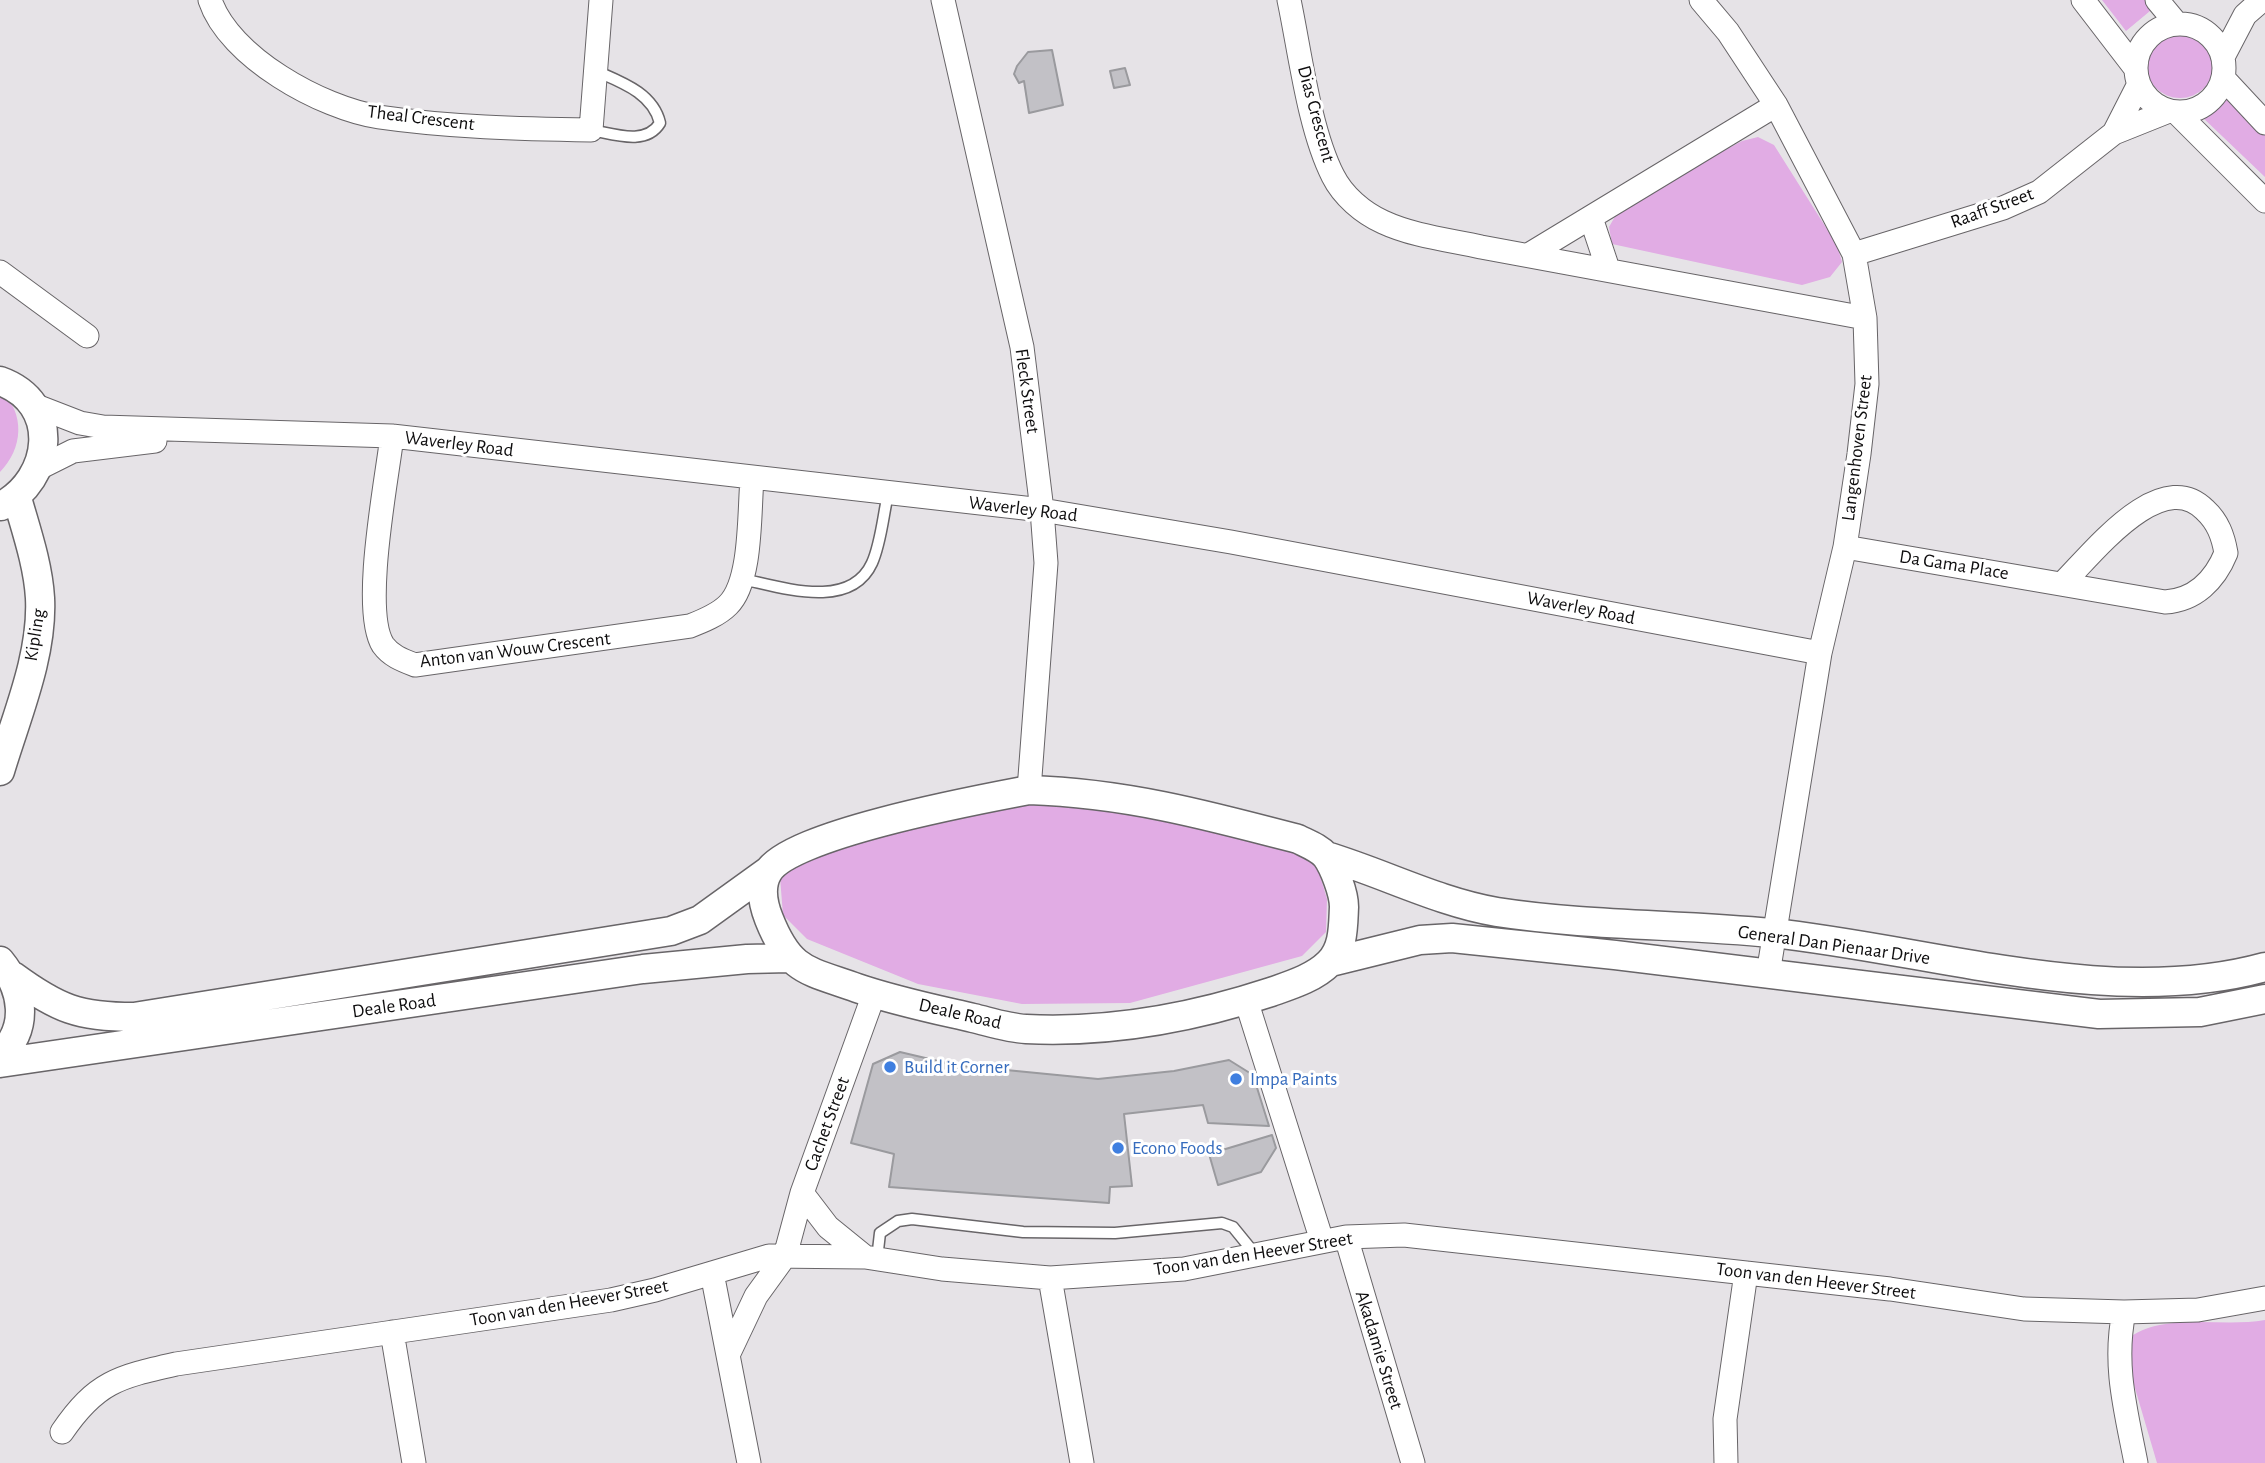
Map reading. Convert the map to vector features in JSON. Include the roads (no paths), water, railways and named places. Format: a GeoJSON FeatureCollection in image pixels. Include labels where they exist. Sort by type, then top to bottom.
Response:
{"type":"FeatureCollection","features":[{"type":"Feature","properties":{"kind":"street","name":"Theal Crescent"},"geometry":{"type":"LineString","coordinates":[[209,0],[224,29],[244,51],[289,80],[330,101],[377,116],[518,129],[591,130]]}},
{"type":"Feature","properties":{"kind":"street"},"geometry":{"type":"LineString","coordinates":[[591,130],[601,0]]}},
{"type":"Feature","properties":{"kind":"street","name":"Fleck Street"},"geometry":{"type":"LineString","coordinates":[[943,0],[1022,347],[1042,510],[1046,563],[1029,790]]}},
{"type":"Feature","properties":{"kind":"street","name":"Dias Crescent"},"geometry":{"type":"LineString","coordinates":[[1289,0],[1319,136],[1333,177],[1359,208],[1385,223],[1426,235],[1865,318]]}},
{"type":"Feature","properties":{"kind":"street","name":"Langenhoven Street"},"geometry":{"type":"LineString","coordinates":[[1701,0],[1728,32],[1776,105],[1854,254],[1865,318],[1867,384],[1845,547],[1820,653],[1768,974]]}},
{"type":"Feature","properties":{"kind":"street"},"geometry":{"type":"LineString","coordinates":[[2083,0],[2137,77],[2146,97],[2173,112],[2265,201]]}},
{"type":"Feature","properties":{"kind":"street"},"geometry":{"type":"LineString","coordinates":[[2157,0],[2177,24]]}},
{"type":"Feature","properties":{"kind":"street"},"geometry":{"type":"LineString","coordinates":[[2173,112],[2193,111],[2207,104],[2217,93],[2224,68],[2253,8]]}},
{"type":"Feature","properties":{"kind":"street"},"geometry":{"type":"LineString","coordinates":[[2202,29],[2253,8]]}},
{"type":"Feature","properties":{"kind":"street"},"geometry":{"type":"LineString","coordinates":[[2137,77],[2138,53],[2147,39],[2160,28],[2177,24],[2202,29],[2215,41],[2224,68],[2265,123]]}},
{"type":"Feature","properties":{"kind":"street","name":"Raaff Street"},"geometry":{"type":"LineString","coordinates":[[2114,133],[2137,77]]}},
{"type":"Feature","properties":{"kind":"street"},"geometry":{"type":"LineString","coordinates":[[1530,254],[1776,105]]}},
{"type":"Feature","properties":{"kind":"street","name":"Raaff Street"},"geometry":{"type":"LineString","coordinates":[[1854,254],[2003,208],[2039,192],[2114,133],[2173,112]]}},
{"type":"Feature","properties":{"kind":"street"},"geometry":{"type":"LineString","coordinates":[[1591,218],[1608,269]]}},
{"type":"Feature","properties":{"kind":"street"},"geometry":{"type":"LineString","coordinates":[[0,272],[87,336]]}},
{"type":"Feature","properties":{"kind":"street"},"geometry":{"type":"LineString","coordinates":[[0,381],[20,392],[31,404],[43,435],[39,468],[30,484],[8,502]]}},
{"type":"Feature","properties":{"kind":"street","name":"Waverley Road"},"geometry":{"type":"LineString","coordinates":[[31,404],[80,423],[103,427],[392,436],[1042,510],[1245,544],[1820,653]]}},
{"type":"Feature","properties":{"kind":"street","name":"Waverley Road"},"geometry":{"type":"LineString","coordinates":[[39,468],[73,451],[216,432]]}},
{"type":"Feature","properties":{"kind":"street","name":"Anton van Wouw Crescent"},"geometry":{"type":"LineString","coordinates":[[392,436],[377,549],[375,614],[382,643],[398,659],[415,665],[690,626],[728,606],[739,590],[742,579],[752,479]]}},
{"type":"Feature","properties":{"kind":"street","name":"Da Gama Place"},"geometry":{"type":"LineString","coordinates":[[1845,547],[2063,583],[2138,599],[2181,601],[2208,582],[2222,563],[2226,553],[2223,536],[2214,518],[2200,504],[2185,497],[2166,498],[2147,504],[2130,517],[2063,583]]}},
{"type":"Feature","properties":{"kind":"street","name":"Kipling"},"geometry":{"type":"LineString","coordinates":[[0,771],[35,650],[39,626],[38,584],[8,502]]}},
{"type":"Feature","properties":{"kind":"street","name":"General Dan Pienaar Drive"},"geometry":{"type":"LineString","coordinates":[[1029,790],[1107,794],[1177,807],[1298,839],[1326,856],[1456,901],[1496,911],[1606,923],[1773,933],[2031,974],[2185,983],[2265,967]]}},
{"type":"Feature","properties":{"kind":"street","name":"Deale Road"},"geometry":{"type":"LineString","coordinates":[[6,968],[38,995],[76,1012],[93,1017],[134,1017],[671,931],[700,920],[788,857],[831,837],[1029,790]]}},
{"type":"Feature","properties":{"kind":"street"},"geometry":{"type":"LineString","coordinates":[[1326,856],[1344,901],[1343,937],[1331,962]]}},
{"type":"Feature","properties":{"kind":"street"},"geometry":{"type":"LineString","coordinates":[[768,871],[762,893],[766,911],[779,944],[789,958]]}},
{"type":"Feature","properties":{"kind":"street","name":"General Dan Pienaar Drive"},"geometry":{"type":"LineString","coordinates":[[1055,1029],[1088,1030],[1149,1023],[1245,1000],[1294,984],[1331,962],[1420,940],[1452,938],[2099,1014],[2200,1012],[2265,999]]}},
{"type":"Feature","properties":{"kind":"street","name":"Deale Road"},"geometry":{"type":"LineString","coordinates":[[0,1063],[643,969],[747,959],[789,958],[810,971],[874,994],[1023,1029],[1055,1029]]}},
{"type":"Feature","properties":{"kind":"street"},"geometry":{"type":"LineString","coordinates":[[0,1055],[15,1036],[21,1016],[20,995],[6,968]]}},
{"type":"Feature","properties":{"kind":"street"},"geometry":{"type":"LineString","coordinates":[[2099,1014],[2103,979]]}},
{"type":"Feature","properties":{"kind":"street","name":"Cachet Street"},"geometry":{"type":"LineString","coordinates":[[785,1256],[802,1193],[874,994]]}},
{"type":"Feature","properties":{"kind":"street"},"geometry":{"type":"LineString","coordinates":[[1245,1000],[1322,1241]]}},
{"type":"Feature","properties":{"kind":"street"},"geometry":{"type":"LineString","coordinates":[[802,1193],[828,1227],[871,1258]]}},
{"type":"Feature","properties":{"kind":"street","name":"Toon van den Heever Street"},"geometry":{"type":"LineString","coordinates":[[62,1432],[84,1402],[97,1390],[135,1373],[611,1300],[769,1256],[871,1258],[1050,1278],[1184,1269],[1346,1237],[1404,1235],[1746,1273],[2024,1309],[2124,1312],[2198,1310],[2265,1298]]}},
{"type":"Feature","properties":{"kind":"street","name":"Akadamie Street"},"geometry":{"type":"LineString","coordinates":[[1346,1237],[1413,1463]]}},
{"type":"Feature","properties":{"kind":"street"},"geometry":{"type":"LineString","coordinates":[[729,1353],[756,1296],[785,1256]]}},
{"type":"Feature","properties":{"kind":"street"},"geometry":{"type":"LineString","coordinates":[[712,1273],[749,1463]]}},
{"type":"Feature","properties":{"kind":"street"},"geometry":{"type":"LineString","coordinates":[[1726,1463],[1725,1419],[1746,1273]]}},
{"type":"Feature","properties":{"kind":"street"},"geometry":{"type":"LineString","coordinates":[[1050,1278],[1082,1463]]}},
{"type":"Feature","properties":{"kind":"street"},"geometry":{"type":"LineString","coordinates":[[2124,1312],[2119,1338],[2119,1378],[2136,1463]]}},
{"type":"Feature","properties":{"kind":"street"},"geometry":{"type":"LineString","coordinates":[[392,1332],[414,1463]]}},
{"type":"Feature","properties":{"kind":"lane","name":"Theal Crescent"},"geometry":{"type":"LineString","coordinates":[[591,130],[635,137],[648,135],[660,123],[659,115],[645,97],[628,85],[596,71]]}},
{"type":"Feature","properties":{"kind":"lane"},"geometry":{"type":"LineString","coordinates":[[742,579],[809,591],[850,588],[863,579],[873,561],[888,494]]}},
{"type":"Feature","properties":{"kind":"lane"},"geometry":{"type":"LineString","coordinates":[[871,1258],[880,1233],[898,1221],[912,1219],[1023,1232],[1115,1233],[1223,1223],[1233,1227],[1257,1255]]}},
{"type":"Feature","properties":{"kind":"place","name":"Build it Corner"},"geometry":{"type":"Point","coordinates":[890,1067]}},
{"type":"Feature","properties":{"kind":"place","name":"Impa Paints"},"geometry":{"type":"Point","coordinates":[1236,1079]}},
{"type":"Feature","properties":{"kind":"place","name":"Econo Foods"},"geometry":{"type":"Point","coordinates":[1118,1148]}}]}
